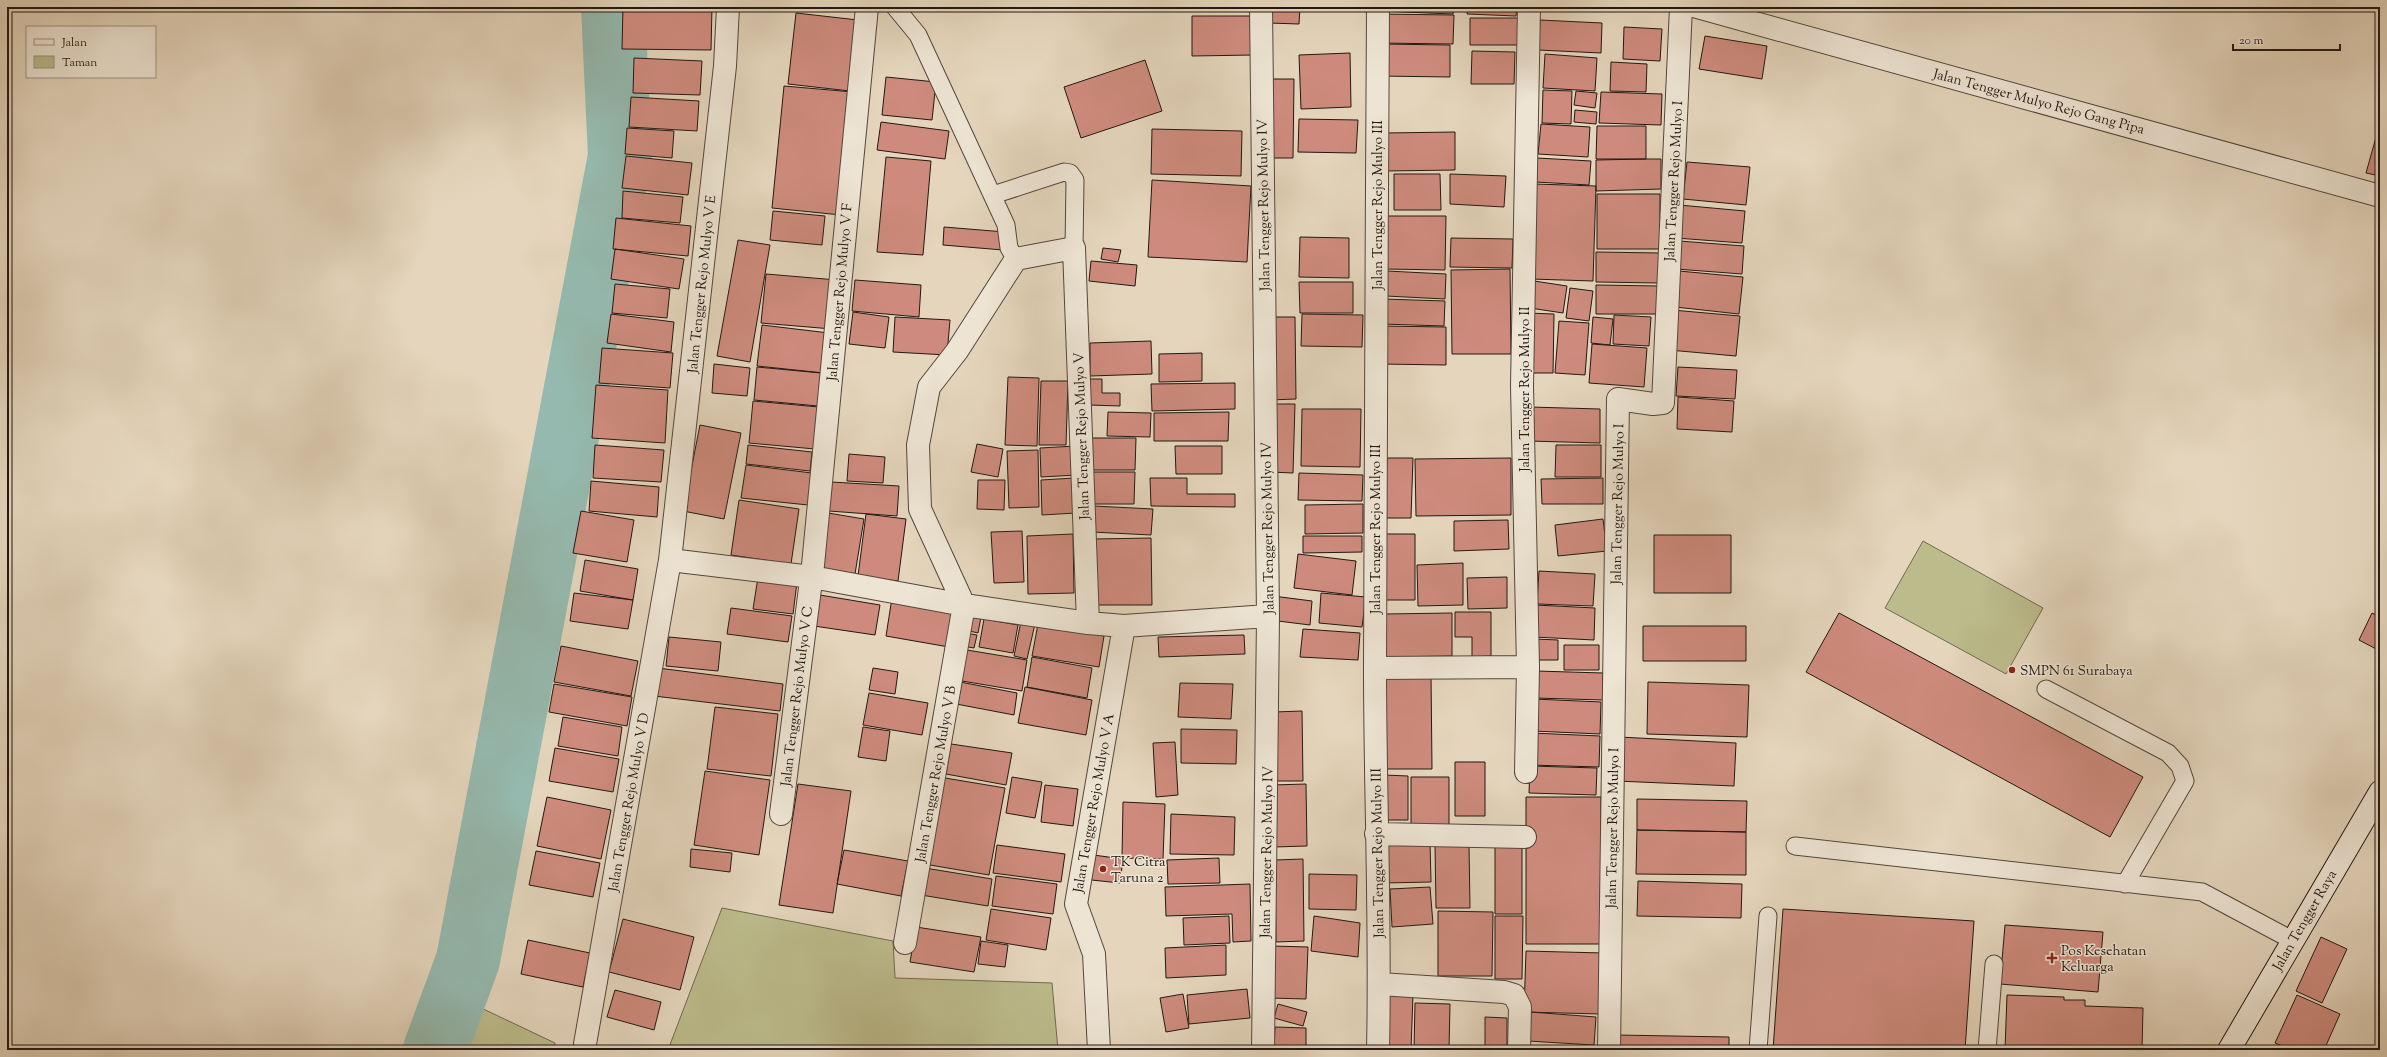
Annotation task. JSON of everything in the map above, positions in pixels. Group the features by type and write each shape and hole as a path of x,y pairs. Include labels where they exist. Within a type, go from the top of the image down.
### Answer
{"street":[{"name":"Jalan Tengger Rejo Mulyo V E","path":"670,560 726,66 728,7"},
{"name":"Jalan Tengger Rejo Mulyo V F","path":"812,577 867,7"},
{"name":"Jalan Tengger Rejo Mulyo IV","path":"1261,7 1268,616 1263,1050"},
{"name":"Jalan Tengger Rejo Mulyo III","path":"1378,7 1375,668 1376,834 1380,984 1378,1050"},
{"name":"Jalan Tengger Rejo Mulyo II","path":"1526,772 1528,667 1522,386 1529,7"},
{"name":"Jalan Tengger Rejo Mulyo I","path":"1609,1050 1618,399 1653,404 1663,403 1681,7"},
{"name":"Jalan Tengger Mulyo Rejo Gang Pipa","path":"1697,7 2380,196"},
{"path":"964,605 920,509 918,445 929,388 957,351 1016,258 1074,248"},
{"name":"Jalan Tengger Rejo Mulyo V","path":"1074,248 1088,623"},
{"path":"670,560 812,577 964,605 1088,623 1124,626 1268,616"},
{"name":"Jalan Tengger Rejo Mulyo V D","path":"585,1044 670,560"},
{"name":"Jalan Tengger Rejo Mulyo V C","path":"781,814 812,577"},
{"name":"Jalan Tengger Rejo Mulyo V B","path":"905,943 964,605"},
{"name":"Jalan Tengger Rejo Mulyo V A","path":"1099,1050 1094,954 1076,904 1124,626"},
{"path":"1375,668 1528,667"},
{"name":"Jalan Tengger Raya","path":"2229,1050 2380,792"},
{"path":"1376,834 1525,837"},
{"path":"1380,984 1504,992 1514,995 1520,1007 1519,1050"}],"lane":[{"path":"895,7 918,36 993,195 1006,225 1010,248 1016,258"},
{"path":"993,195 1064,172 1070,173 1075,180 1074,248"},
{"path":"2046,689 2168,753 2180,766 2185,781 2125,884"},
{"path":"1795,846 2202,892 2292,940"},
{"path":"1758,1050 1768,916"},
{"path":"1987,1050 1994,964"}],"green space":[{"path":"1923,541 2043,608 2006,674 1885,608"},
{"path":"722,908 893,941 895,978 1052,983 1058,1050 668,1050"},
{"path":"479,1007 555,1043 554,1050 464,1050"}],"building":[{"path":"623,7 712,7 711,50 622,49"},
{"path":"1270,7 1300,7 1299,24 1269,23"},
{"path":"1312,7 1358,7 1358,11"},
{"path":"1379,7 1454,7 1453,14 1378,11"},
{"path":"1468,7 1517,7 1516,16 1467,14"},
{"path":"796,13 858,20 850,91 788,84"},
{"path":"1379,14 1454,15 1453,44 1379,43"},
{"path":"1192,16 1254,16 1254,55 1192,56"},
{"path":"1470,18 1518,18 1518,45 1470,45"},
{"path":"1540,20 1602,23 1601,53 1538,50"},
{"path":"1624,27 1662,29 1660,61 1623,59"},
{"path":"1705,36 1767,46 1762,79 1699,69"},
{"path":"1380,44 1450,45 1450,77 1380,76"},
{"path":"1472,51 1515,52 1514,84 1471,84"},
{"path":"1350,53 1351,107 1301,109 1299,55"},
{"path":"1545,54 1597,58 1595,91 1543,88"},
{"path":"634,58 702,61 700,95 633,93"},
{"path":"1145,60 1162,111 1081,138 1064,87"},
{"path":"1611,62 1647,64 1646,92 1610,91"},
{"path":"886,77 936,82 932,120 882,115"},
{"path":"1270,79 1294,79 1293,158 1269,158"},
{"path":"784,86 853,92 841,215 772,208"},
{"path":"1543,90 1572,91 1571,124 1542,123"},
{"path":"1576,91 1597,93 1595,108 1574,105"},
{"path":"1601,92 1662,94 1661,125 1599,123"},
{"path":"631,97 699,101 697,131 629,127"},
{"path":"1575,110 1597,112 1596,124 1574,122"},
{"path":"1299,119 1358,120 1356,153 1298,152"},
{"path":"881,122 949,131 945,159 877,150"},
{"path":"2380,123 2380,176 2366,173"},
{"path":"1541,124 1590,127 1588,157 1538,154"},
{"path":"1597,126 1646,126 1646,159 1596,159"},
{"path":"627,128 674,131 672,158 625,154"},
{"path":"1152,129 1242,131 1241,176 1151,174"},
{"path":"1455,132 1455,170 1385,171 1385,133"},
{"path":"626,156 692,163 688,195 622,188"},
{"path":"886,157 931,161 923,255 877,252"},
{"path":"1537,158 1591,161 1589,185 1536,182"},
{"path":"1661,159 1661,189 1596,191 1596,160"},
{"path":"1687,162 1750,167 1746,205 1683,199"},
{"path":"1394,174 1440,174 1441,210 1394,210"},
{"path":"1450,174 1506,176 1504,207 1450,204"},
{"path":"1152,180 1251,186 1247,262 1148,257"},
{"path":"1535,184 1596,186 1593,281 1531,279"},
{"path":"623,191 683,197 680,223 622,218"},
{"path":"1597,194 1660,194 1660,249 1597,249"},
{"path":"1679,205 1745,211 1742,243 1676,238"},
{"path":"773,211 825,216 822,245 770,240"},
{"path":"1386,216 1446,216 1445,270 1385,269"},
{"path":"616,218 691,226 688,256 613,249"},
{"path":"944,227 1005,232 1003,250 943,245"},
{"path":"1300,237 1349,238 1349,278 1299,277"},
{"path":"1451,238 1513,239 1512,268 1450,267"},
{"path":"738,240 770,245 750,362 717,356"},
{"path":"1679,241 1744,246 1742,274 1676,269"},
{"path":"1103,248 1121,250 1118,262 1101,259"},
{"path":"615,249 684,259 679,289 611,279"},
{"path":"1596,252 1660,253 1659,283 1596,282"},
{"path":"1091,261 1137,265 1135,286 1089,281"},
{"path":"1510,269 1511,354 1452,354 1451,270"},
{"path":"1387,271 1446,274 1445,299 1386,296"},
{"path":"1679,271 1743,277 1739,314 1675,307"},
{"path":"766,274 837,280 832,329 761,323"},
{"path":"855,280 921,285 919,317 852,311"},
{"path":"1534,281 1567,286 1563,313 1530,308"},
{"path":"1299,282 1353,282 1353,313 1300,313"},
{"path":"615,284 670,289 667,318 612,313"},
{"path":"1596,285 1659,286 1659,314 1596,314"},
{"path":"1570,288 1593,291 1589,321 1566,318"},
{"path":"1383,299 1445,301 1444,326 1382,324"},
{"path":"1672,310 1740,316 1736,356 1669,350"},
{"path":"853,312 889,317 885,348 849,344"},
{"path":"1527,313 1554,314 1553,373 1526,373"},
{"path":"611,314 674,322 671,352 607,343"},
{"path":"1302,314 1363,315 1362,347 1301,346"},
{"path":"1614,315 1651,317 1649,346 1613,344"},
{"path":"895,317 950,320 947,355 893,352"},
{"path":"1269,317 1295,317 1296,399 1269,400"},
{"path":"1593,317 1613,319 1610,345 1591,343"},
{"path":"1559,321 1589,323 1585,375 1555,373"},
{"path":"762,325 829,333 824,373 757,366"},
{"path":"1381,326 1446,327 1446,365 1381,364"},
{"path":"1151,341 1152,374 1090,376 1090,343"},
{"path":"1592,344 1647,348 1644,387 1589,383"},
{"path":"602,348 673,353 670,388 599,383"},
{"path":"1202,353 1202,381 1159,382 1159,354"},
{"path":"714,364 750,368 747,396 712,393"},
{"path":"757,367 821,373 818,406 754,400"},
{"path":"1678,367 1737,370 1735,399 1676,396"},
{"path":"1008,377 1039,378 1037,446 1005,445"},
{"path":"1090,379 1102,379 1102,393 1120,393 1120,406 1089,405"},
{"path":"1041,381 1068,381 1066,445 1039,445"},
{"path":"1235,383 1235,409 1152,411 1151,384"},
{"path":"596,385 668,390 665,443 592,438"},
{"path":"1678,397 1734,401 1732,432 1677,429"},
{"path":"753,401 819,407 815,449 749,443"},
{"path":"1272,404 1295,404 1293,473 1270,472"},
{"path":"1530,407 1600,409 1600,443 1529,441"},
{"path":"1302,409 1361,409 1360,467 1301,466"},
{"path":"1108,412 1151,413 1150,437 1107,436"},
{"path":"1229,412 1228,441 1154,441 1154,413"},
{"path":"700,425 741,433 724,519 683,511"},
{"path":"1092,438 1136,438 1135,470 1092,470"},
{"path":"977,444 1003,449 998,477 971,472"},
{"path":"595,445 664,450 661,482 593,478"},
{"path":"748,445 812,452 810,471 746,464"},
{"path":"1556,445 1601,445 1601,477 1555,477"},
{"path":"1076,446 1077,475 1041,477 1040,448"},
{"path":"1175,446 1222,446 1222,474 1176,474"},
{"path":"1038,450 1039,507 1009,508 1007,451"},
{"path":"849,454 885,457 883,483 847,481"},
{"path":"1387,458 1413,458 1411,518 1385,518"},
{"path":"1511,458 1511,515 1416,516 1415,459"},
{"path":"746,465 812,473 808,505 741,498"},
{"path":"1090,472 1135,472 1134,504 1090,504"},
{"path":"1299,473 1363,475 1362,501 1298,500"},
{"path":"1075,478 1076,513 1042,515 1041,480"},
{"path":"1150,478 1187,478 1187,494 1235,494 1235,507 1151,506"},
{"path":"1603,478 1603,504 1542,504 1541,479"},
{"path":"978,480 1005,480 1004,510 977,509"},
{"path":"591,481 659,487 657,517 589,511"},
{"path":"831,482 899,486 897,516 829,511"},
{"path":"739,500 799,509 791,564 731,555"},
{"path":"1363,504 1363,533 1305,534 1305,505"},
{"path":"1094,506 1153,509 1151,535 1092,532"},
{"path":"581,511 634,520 627,562 573,553"},
{"path":"828,513 864,519 855,574 819,568"},
{"path":"866,514 906,519 898,581 858,576"},
{"path":"1603,519 1607,551 1558,556 1555,525"},
{"path":"1508,520 1509,549 1454,551 1454,521"},
{"path":"1022,531 1024,582 994,583 991,532"},
{"path":"1073,534 1074,593 1028,594 1027,536"},
{"path":"1378,534 1415,534 1415,600 1378,600"},
{"path":"1654,535 1731,535 1731,593 1654,593"},
{"path":"1303,536 1362,536 1362,552 1303,553"},
{"path":"1151,538 1152,605 1095,605 1094,539"},
{"path":"1298,554 1356,561 1352,595 1294,588"},
{"path":"585,560 638,569 633,600 580,591"},
{"path":"1463,563 1463,605 1418,606 1417,565"},
{"path":"1539,571 1595,574 1593,606 1537,604"},
{"path":"758,577 797,582 793,614 753,609"},
{"path":"1507,577 1507,608 1468,609 1467,578"},
{"path":"574,593 633,600 628,629 570,621"},
{"path":"1321,593 1366,597 1362,627 1319,623"},
{"path":"820,595 880,605 875,635 814,626"},
{"path":"1273,596 1312,601 1310,625 1270,620"},
{"path":"892,598 955,608 949,647 886,636"},
{"path":"1535,605 1595,608 1594,640 1534,637"},
{"path":"731,608 792,616 788,642 727,634"},
{"path":"1455,612 1491,612 1491,656 1472,657 1472,637 1455,637"},
{"path":"1452,613 1452,656 1385,657 1385,614"},
{"path":"1839,613 2143,777 2110,837 1806,672"},
{"path":"2372,613 2380,617 2380,651 2359,640"},
{"path":"968,615 981,617 978,633 965,630"},
{"path":"984,619 1018,625 1013,653 979,647"},
{"path":"1021,621 1035,624 1027,659 1014,656"},
{"path":"1038,624 1104,636 1099,667 1032,656"},
{"path":"1643,626 1746,626 1746,661 1643,661"},
{"path":"1303,629 1360,633 1358,660 1300,657"},
{"path":"965,633 977,635 974,648 963,646"},
{"path":"1244,635 1245,654 1159,657 1158,637"},
{"path":"669,637 721,642 718,671 666,666"},
{"path":"1535,639 1558,640 1558,660 1534,660"},
{"path":"1564,645 1599,645 1599,670 1564,670"},
{"path":"561,646 638,661 631,696 554,682"},
{"path":"961,649 1027,660 1022,691 956,680"},
{"path":"1032,657 1092,668 1087,698 1027,687"},
{"path":"658,668 783,684 780,711 654,696"},
{"path":"873,668 898,672 895,694 869,690"},
{"path":"1536,671 1603,673 1603,700 1535,698"},
{"path":"1431,674 1432,769 1384,769 1383,675"},
{"path":"955,681 1017,693 1014,715 951,703"},
{"path":"1648,682 1749,685 1747,737 1647,734"},
{"path":"1180,683 1233,684 1231,719 1178,717"},
{"path":"554,684 632,697 627,726 549,712"},
{"path":"1025,687 1092,700 1086,735 1018,723"},
{"path":"869,693 928,703 922,735 863,725"},
{"path":"1534,699 1601,702 1600,734 1533,731"},
{"path":"715,707 778,714 771,776 707,769"},
{"path":"1302,711 1303,781 1275,781 1274,712"},
{"path":"563,717 622,727 618,756 558,746"},
{"path":"863,727 890,731 886,761 858,757"},
{"path":"1181,729 1237,730 1236,764 1181,763"},
{"path":"1531,733 1600,736 1599,767 1530,765"},
{"path":"1619,737 1736,743 1734,786 1616,781"},
{"path":"1175,742 1178,795 1156,797 1153,743"},
{"path":"951,744 1012,753 1006,785 946,774"},
{"path":"555,748 619,759 613,792 549,781"},
{"path":"1455,762 1485,762 1485,816 1455,816"},
{"path":"1530,766 1597,768 1596,795 1529,793"},
{"path":"705,771 770,780 759,855 694,845"},
{"path":"1384,775 1408,776 1408,820 1383,820"},
{"path":"939,777 1005,788 989,875 924,864"},
{"path":"1012,777 1042,782 1035,818 1006,813"},
{"path":"1411,777 1449,777 1449,827 1411,826"},
{"path":"798,784 851,791 833,913 779,905"},
{"path":"1306,784 1307,846 1274,847 1272,785"},
{"path":"1045,785 1078,789 1073,826 1041,822"},
{"path":"547,797 611,810 601,859 537,846"},
{"path":"1526,797 1601,797 1600,944 1526,944"},
{"path":"1637,799 1747,801 1746,832 1637,830"},
{"path":"1123,802 1165,804 1163,859 1122,858"},
{"path":"1171,814 1235,817 1234,855 1170,854"},
{"path":"1637,830 1746,832 1746,875 1636,874"},
{"path":"1495,839 1522,839 1522,914 1495,914"},
{"path":"1430,842 1431,882 1385,883 1384,844"},
{"path":"997,845 1065,854 1061,882 993,873"},
{"path":"1435,845 1469,845 1470,908 1436,908"},
{"path":"691,849 732,853 730,872 690,867"},
{"path":"844,850 908,861 901,896 837,884"},
{"path":"536,851 600,863 593,897 529,885"},
{"name":"TK Citra Taruna 2","path":"1086,854 1123,859 1120,883 1082,879"},
{"path":"1219,858 1220,883 1168,884 1167,860"},
{"path":"1303,859 1304,941 1276,942 1275,860"},
{"path":"925,868 992,879 988,906 921,895"},
{"path":"1309,874 1357,875 1356,910 1309,909"},
{"path":"996,876 1057,884 1053,914 992,906"},
{"path":"1638,881 1742,884 1741,918 1637,916"},
{"path":"1250,884 1251,941 1233,942 1232,914 1166,916 1165,887"},
{"path":"1430,887 1433,924 1392,927 1390,889"},
{"path":"991,909 1051,918 1046,950 986,940"},
{"path":"1783,909 1974,921 1965,1050 1773,1050"},
{"path":"1438,911 1493,912 1492,976 1438,976"},
{"path":"1229,916 1230,943 1184,945 1183,918"},
{"path":"1314,916 1360,923 1358,957 1311,951"},
{"path":"1495,916 1523,916 1522,979 1495,979"},
{"path":"623,919 694,937 680,990 609,972"},
{"name":"Pos Kesehatan Keluarga","path":"2005,925 2103,932 2098,992 2000,984"},
{"path":"916,927 981,937 974,972 910,962"},
{"path":"2321,937 2347,949 2322,1003 2296,991"},
{"path":"528,940 590,953 583,987 521,974"},
{"path":"981,941 1008,945 1005,967 978,964"},
{"path":"1226,945 1226,975 1166,978 1165,948"},
{"path":"1272,946 1308,947 1306,999 1270,998"},
{"path":"1526,951 1603,953 1601,1014 1524,1012"},
{"path":"1247,989 1250,1018 1189,1024 1187,995"},
{"path":"615,990 661,1002 654,1030 607,1017"},
{"path":"1183,994 1189,1028 1166,1032 1160,998"},
{"path":"1385,994 1413,995 1411,1050 1382,1050"},
{"path":"2007,995 2064,997 2064,1000 2085,1000 2085,1006 2143,1008 2142,1050 2005,1050"},
{"path":"2297,995 2340,1014 2324,1050 2292,1050 2275,1043"},
{"path":"1415,1003 1450,1004 1449,1050 1414,1050"},
{"path":"1278,1004 1307,1012 1303,1026 1274,1018"},
{"path":"1530,1012 1596,1017 1594,1045 1528,1041"},
{"path":"1485,1017 1507,1018 1507,1050 1455,1050 1455,1046 1485,1046"},
{"path":"1275,1027 1306,1028 1306,1050 1274,1050"},
{"path":"1617,1035 1729,1037 1729,1050 1617,1050"},
{"path":"1531,1046 1598,1049 1598,1050 1530,1050"}],"waterway":[{"path":"435,1050 468,960 620,156 613,7"}],"place":[{"name":"SMPN 61 Surabaya","path":"2012,670"},
{"name":"TK Citra Taruna 2","path":"1103,869"},
{"name":"Pos Kesehatan Keluarga","path":"2052,958"}]}
